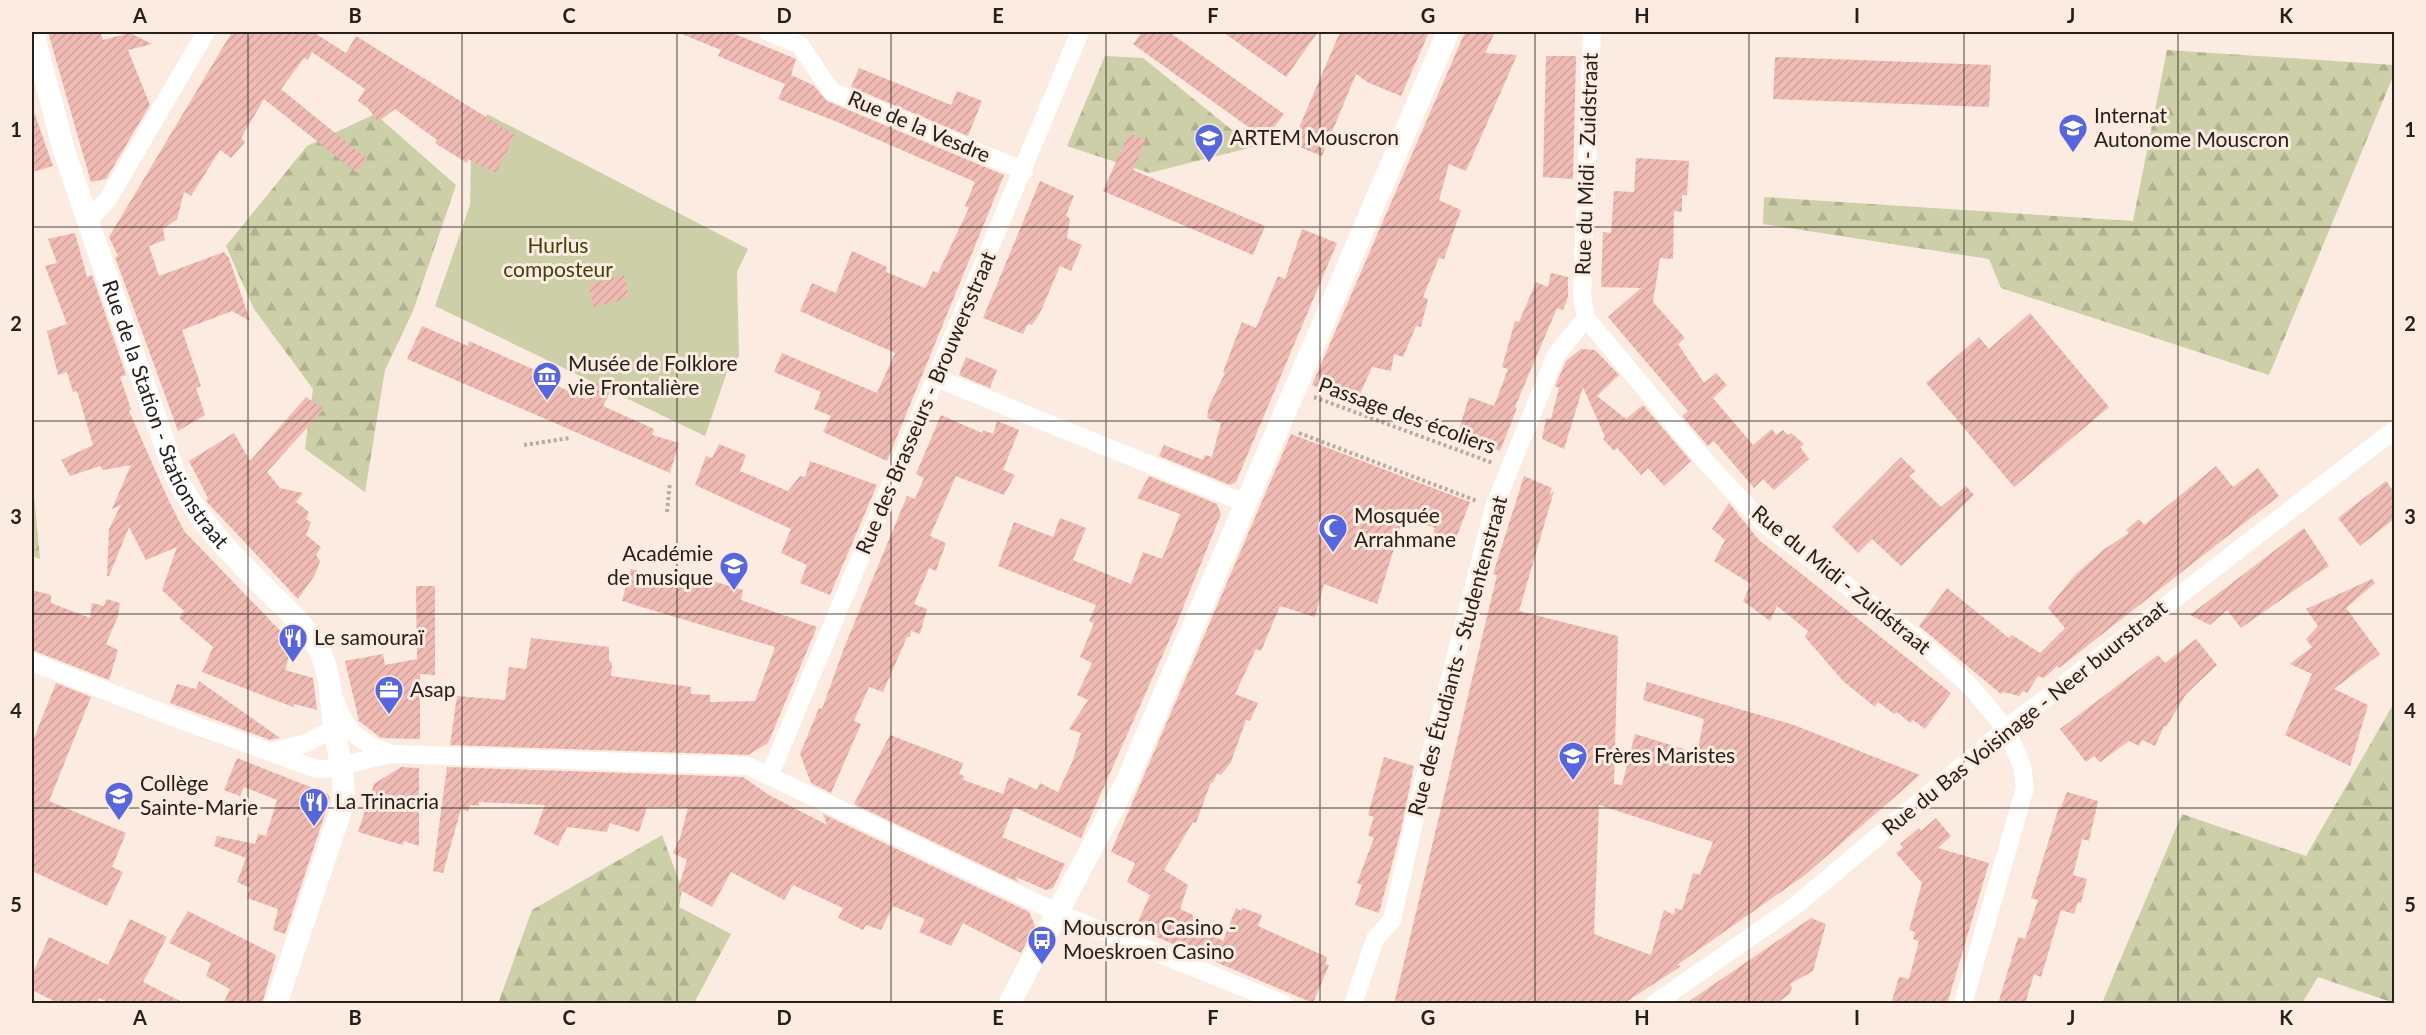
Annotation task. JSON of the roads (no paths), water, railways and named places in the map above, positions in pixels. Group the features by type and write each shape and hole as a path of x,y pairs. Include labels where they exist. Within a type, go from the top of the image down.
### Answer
{"street":[{"name":"Rue de la Station - Stationstraat","path":"33,32 62,141 88,221 165,448 181,487 212,534 311,637 323,659 332,691 343,804 276,1004"},
{"path":"88,221 108,199 206,32"},
{"name":"Rue de la Vesdre","path":"768,32 800,45 831,91 1024,171"},
{"name":"Rue des Brasseurs - Brouwersstraat","path":"770,774 1024,171 1080,32"},
{"path":"1009,1004 1126,783 1448,32"},
{"name":"Rue du Midi - Zuidstraat","path":"1592,32 1582,295 1586,318 1706,462 1762,522 1916,638 1971,687 2006,729 2022,766 2025,788 1963,1004"},
{"name":"Rue des Étudiants - Studentenstraat","path":"1353,1004 1375,939 1392,920 1421,790 1494,507 1556,355 1586,318"},
{"path":"936,378 1245,503"},
{"name":"Rue du Bas Voisinage - Neer buurstraat","path":"1654,1004 1795,906 2006,729 2394,430"},
{"path":"32,662 317,769 393,754 748,766 770,774 1058,913 1284,1004"},
{"path":"332,691 342,719 353,735 367,745 393,754"},
{"path":"270,752 307,743 334,728"}],"place":[{"name":"Internat Autonome Mouscron","path":"2073,154"},
{"name":"ARTEM Mouscron","path":"1209,164"},
{"name":"Musée de Folklore vie Frontalière","path":"547,402"},
{"name":"Mosquée Arrahmane","path":"1333,554"},
{"name":"Académie de musique","path":"734,592"},
{"name":"Le samouraï","path":"293,664"},
{"name":"Asap","path":"389,716"},
{"name":"Frères Maristes","path":"1573,782"},
{"name":"Collège Sainte-Marie","path":"119,822"},
{"name":"La Trinacria","path":"314,828"},
{"name":"Mouscron Casino - Moeskroen Casino","path":"1042,966"}],"park label":[{"name":"Hurlus composteur","path":"558,258"}]}
